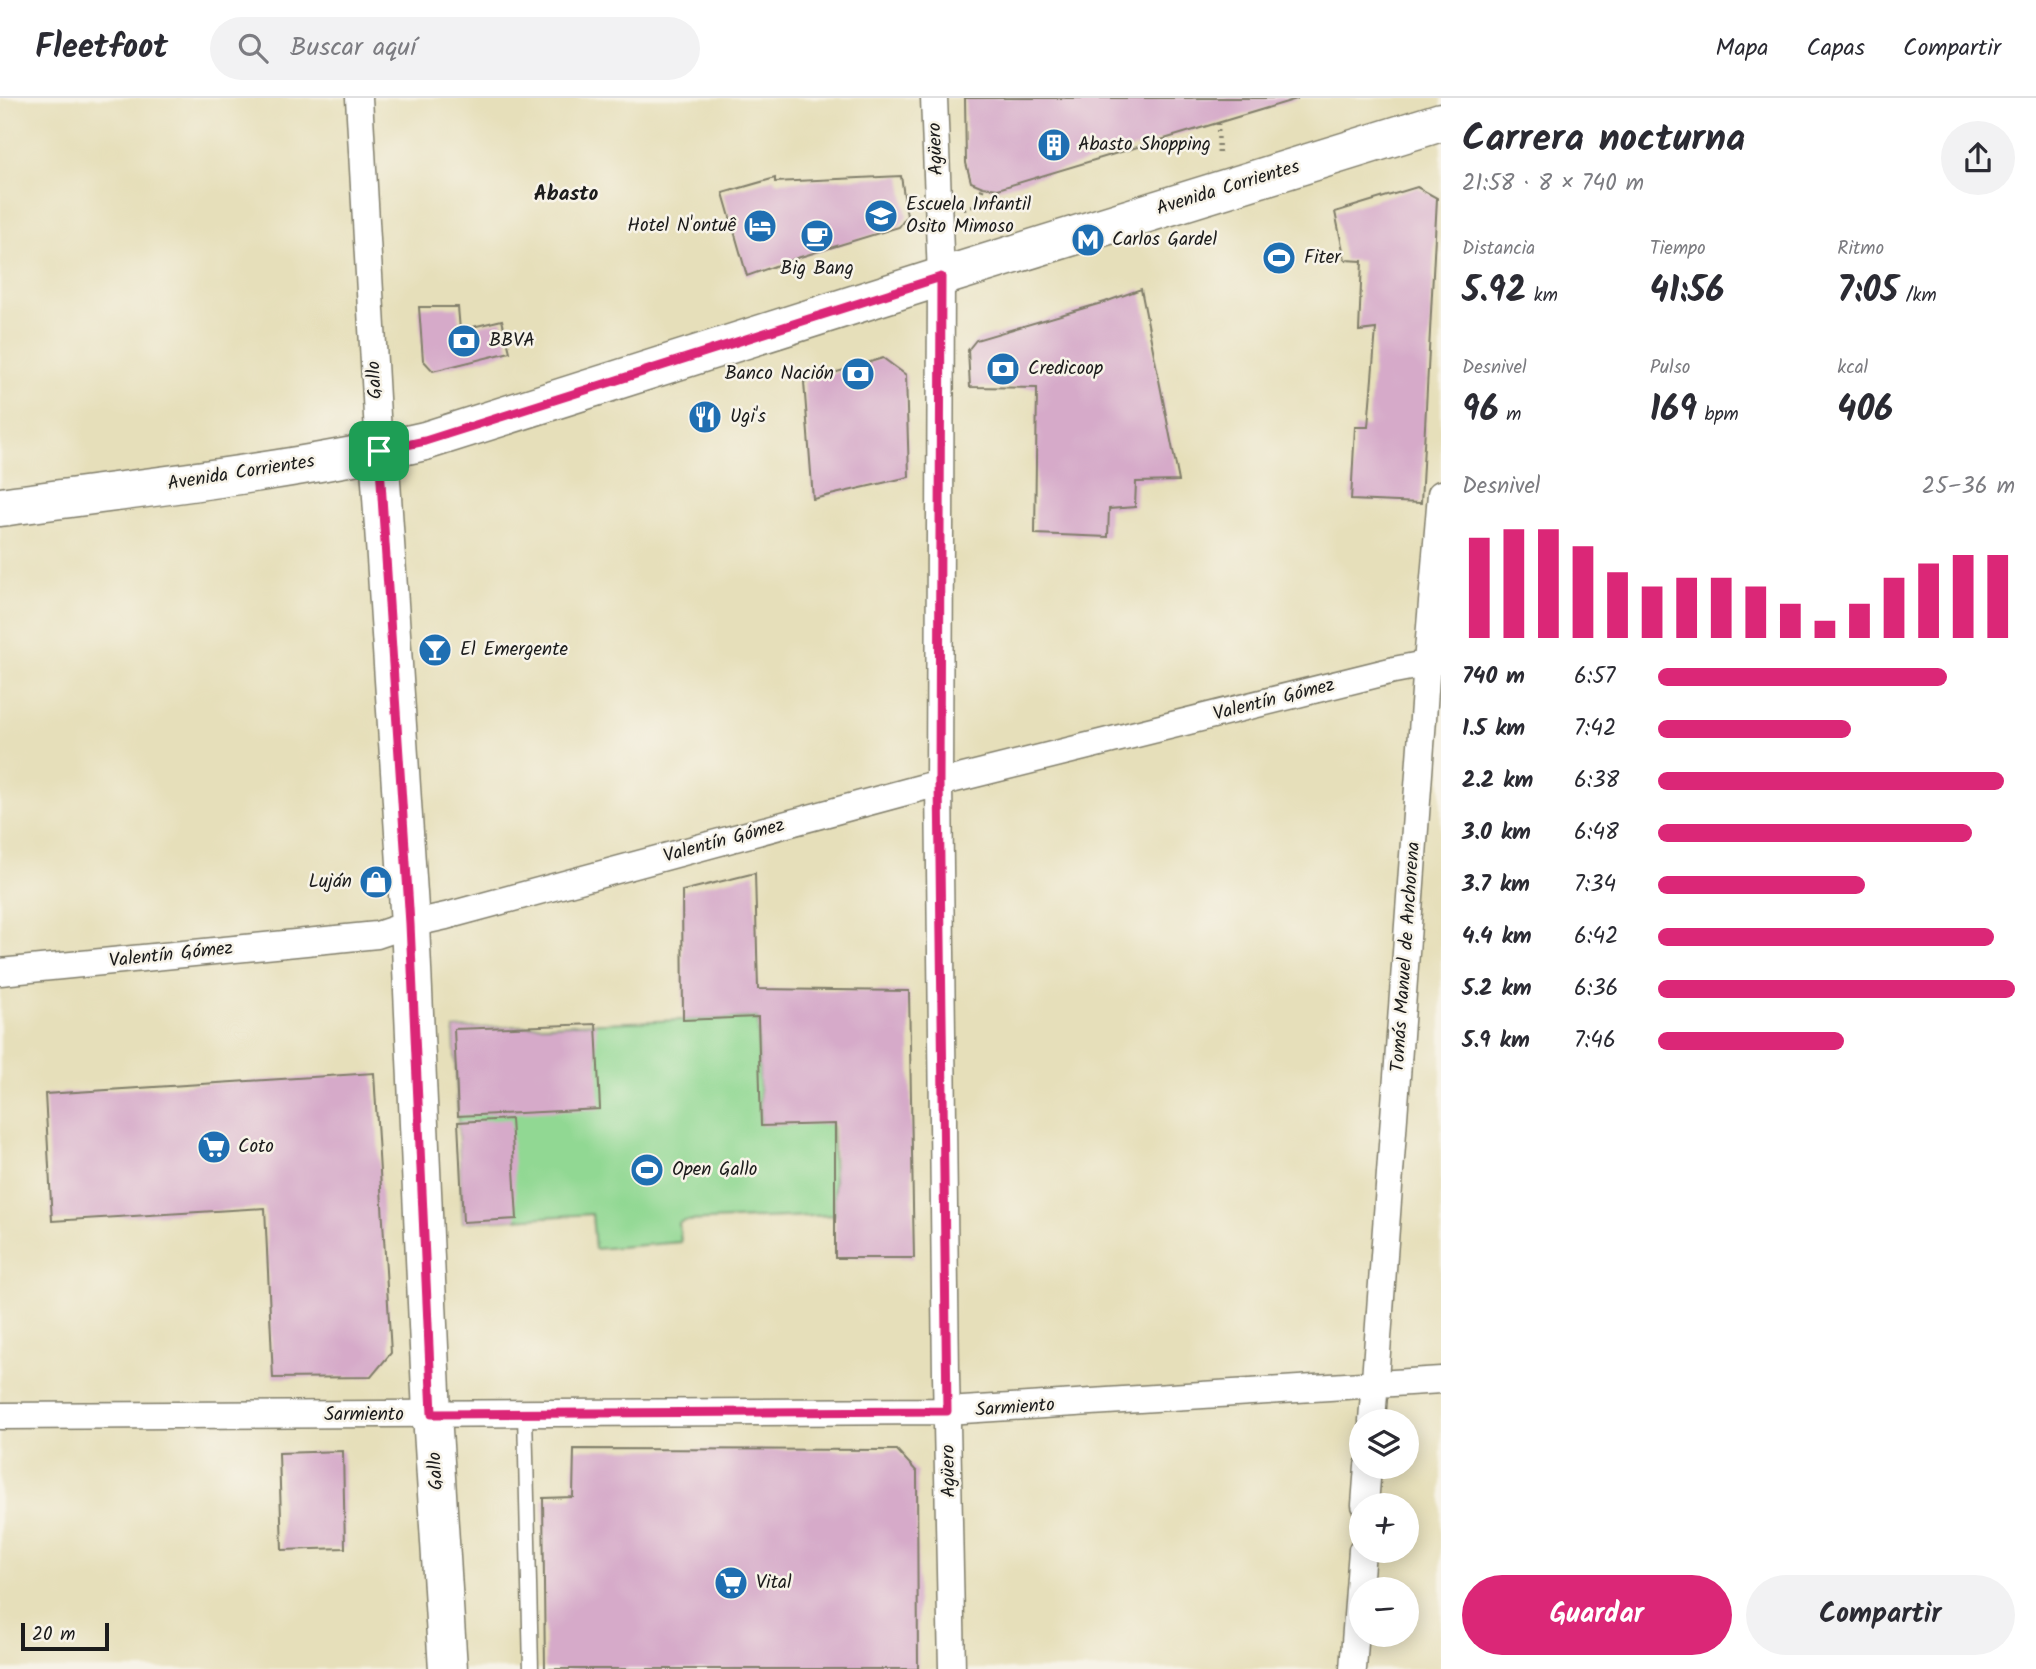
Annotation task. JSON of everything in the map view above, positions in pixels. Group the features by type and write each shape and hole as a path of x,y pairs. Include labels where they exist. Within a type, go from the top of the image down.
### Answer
{"main road":[{"name":"Avenida Corrientes","path":"0,507 207,479 425,441 1441,122"},
{"name":"Gallo","path":"379,451 410,924 432,1414 448,1669"}],"street":[{"name":"Gallo","path":"359,98 379,451"},
{"name":"Agüero","path":"934,98 941,277 939,783 952,1669"},
{"name":"Tomás Manuel de Anchorena","path":"1372,1409 1434,662 1441,494"},
{"name":"Valentín Gómez","path":"0,972 377,935 939,783 1434,662"},
{"name":"Sarmiento","path":"0,1416 947,1411 1441,1380"},
{"path":"1353,1669 1361,1563"}],"lane":[{"path":"525,1413 531,1669"}],"green space":[{"name":"Open Gallo","path":"758,1017 761,1125 832,1123 835,1215 683,1221 679,1223 681,1242 595,1249 592,1214 463,1222 454,1029"}],"building":[{"name":"Abasto Shopping","path":"965,98 1297,99 998,189 971,182 966,163"},
{"path":"901,176 907,216 899,227 747,276 723,193 775,178 775,182"},
{"path":"1417,187 1437,198 1421,503 1351,500 1355,427 1368,427 1376,329 1359,331 1362,261 1345,260 1335,212"},
{"path":"1141,289 1179,481 1136,482 1135,507 1109,509 1108,537 1035,534 1037,388 970,387 968,350 976,340"},
{"name":"BBVA","path":"419,307 458,307 460,330 502,320 510,352 433,371 423,360"},
{"path":"883,358 906,375 909,477 813,499 804,382"},
{"path":"755,873 758,989 909,991 914,1258 835,1258 835,1124 761,1126 758,1017 683,1020 682,891"},
{"path":"596,1024 600,1109 458,1116 454,1029"},
{"name":"Coto","path":"374,1073 391,1353 371,1377 273,1378 265,1208 52,1221 45,1094"},
{"path":"511,1119 517,1219 463,1222 458,1122"},
{"name":"Vital","path":"574,1449 897,1450 917,1472 918,1669 545,1669 543,1498 573,1497"},
{"path":"343,1451 345,1548 282,1550 279,1453"}],"place":[{"name":"Abasto Shopping","path":"1054,145"},
{"name":"Escuela Infantil Osito Mimoso","path":"881,216"},
{"name":"Hotel N'ontuê","path":"760,226"},
{"name":"Big Bang","path":"817,236"},
{"name":"Carlos Gardel","path":"1088,240"},
{"name":"Fiter","path":"1279,258"},
{"name":"BBVA","path":"464,341"},
{"name":"Credicoop","path":"1003,369"},
{"name":"Banco Nación","path":"858,374"},
{"name":"Ugi's","path":"705,417"},
{"name":"El Emergente","path":"435,650"},
{"name":"Luján","path":"376,882"},
{"name":"Coto","path":"214,1147"},
{"name":"Open Gallo","path":"647,1170"},
{"name":"Vital","path":"731,1583"}],"district":[{"name":"Abasto","path":"566,194"}],"route":[{"path":"941,277 939,783 947,1411 432,1414 410,924 379,451 425,441 941,277"}]}
